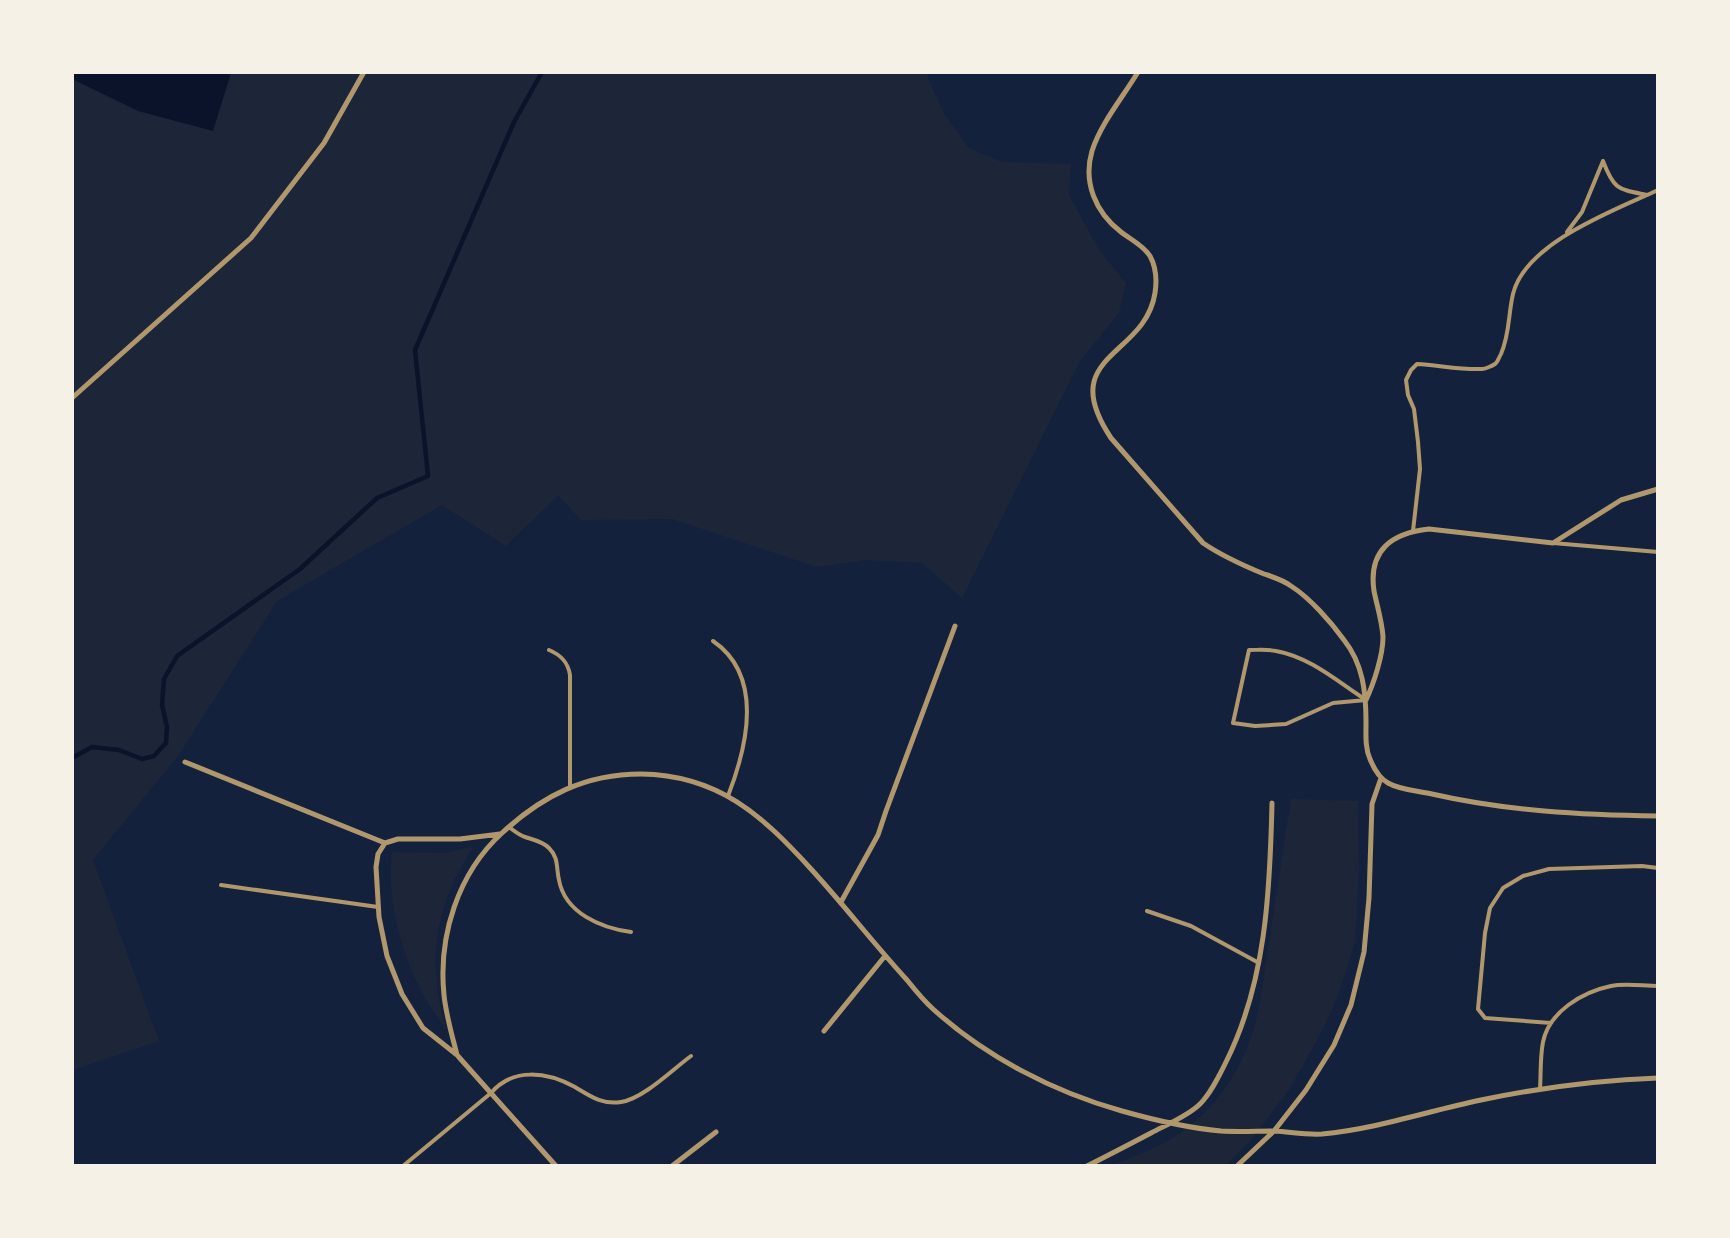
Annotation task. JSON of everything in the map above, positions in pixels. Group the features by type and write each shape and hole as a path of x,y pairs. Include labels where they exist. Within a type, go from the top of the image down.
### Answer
{"street":[{"path":"72,398 251,238 324,143 364,72"},
{"path":"1138,72 1110,117 1093,149 1090,162 1089,181 1096,204 1118,230 1138,244 1149,255 1156,274 1155,293 1150,309 1141,326 1098,370 1093,380 1094,405 1101,423 1110,438 1203,543 1233,561 1290,585 1302,593 1344,640 1357,663 1363,680 1366,700 1366,743 1369,757 1381,778 1390,784 1411,790 1498,807 1567,813 1658,816"},
{"path":"1366,700 1373,686 1383,642 1373,576 1374,564 1386,544 1412,531 1429,529 1553,543 1621,500 1658,490"},
{"path":"841,902 878,835 955,626"},
{"path":"186,762 385,843 398,839 460,839 501,834"},
{"path":"457,1056 444,992 443,970 448,929 454,909 471,870 482,853 532,807 570,787 590,780 611,776 653,774 694,782 728,796 759,816 841,902 930,1007 955,1027 1009,1063 1038,1079 1093,1102 1136,1115 1219,1131 1274,1131 1317,1134 1361,1128 1481,1100 1540,1089 1658,1078"},
{"path":"1237,1166 1274,1131 1301,1097 1334,1045 1351,1005 1364,952 1369,898 1372,804 1381,778"},
{"path":"1087,1166 1172,1123 1200,1104 1217,1079 1242,1024 1259,963 1270,878 1272,804"},
{"path":"385,843 378,854 377,860 376,886 378,907 387,956 402,994 423,1028 457,1056 556,1166"},
{"path":"824,1030 885,956"},
{"path":"672,1166 716,1132"}],"lane":[{"path":"1412,531 1420,469 1414,409 1408,395 1406,380 1411,370 1417,364 1484,370 1496,363 1505,343 1513,293 1522,275 1535,259 1565,234 1582,212 1603,161 1610,179 1616,186 1647,195"},
{"path":"1565,234 1658,190"},
{"path":"1553,543 1658,552"},
{"path":"713,641 722,647 736,665 742,680 746,703 746,726 742,757 728,796"},
{"path":"549,650 555,652 566,661 570,675 570,787"},
{"path":"1248,650 1275,651 1295,656 1319,669 1366,700 1333,703 1286,724 1255,726 1233,723 1248,650"},
{"path":"509,827 523,836 537,840 549,848 557,861 560,887 575,908 603,926 632,932"},
{"path":"1550,1023 1485,1018 1478,1009 1485,933 1490,908 1504,888 1523,876 1549,869 1642,866 1658,868"},
{"path":"221,885 378,907"},
{"path":"1147,911 1191,926 1259,963"},
{"path":"1540,1089 1543,1042 1550,1023 1563,1008 1585,996 1612,986 1658,986"},
{"path":"403,1166 503,1081 511,1077 527,1074 549,1077 563,1082 594,1099 603,1102 622,1102 638,1096 691,1056"}],"shaded area":[{"path":"73,72 231,73 213,131 138,111 76,81 73,78"},
{"path":"73,73 928,73 928,79 945,115 969,148 1002,162 1071,164 1069,195 1099,250 1126,283 1119,313 1080,361 962,598 922,563 865,560 817,567 672,519 581,520 558,495 506,546 442,505 277,601 178,756 93,860 159,1041 73,1070"},
{"path":"1291,799 1358,801 1359,871 1355,941 1335,1003 1321,1033 1289,1090 1250,1141 1226,1165 1110,1166 1170,1140 1186,1128 1215,1101 1238,1068 1253,1031 1258,1011"},
{"path":"474,846 450,890 438,934 436,980 446,1029 421,990 402,945 392,898 392,852 446,853"}],"waterway":[{"path":"72,758 92,747 119,750 142,759 154,756 166,743 167,727 162,705 164,679 177,656 300,569 377,498 428,476 415,350 514,122 542,72"}]}
